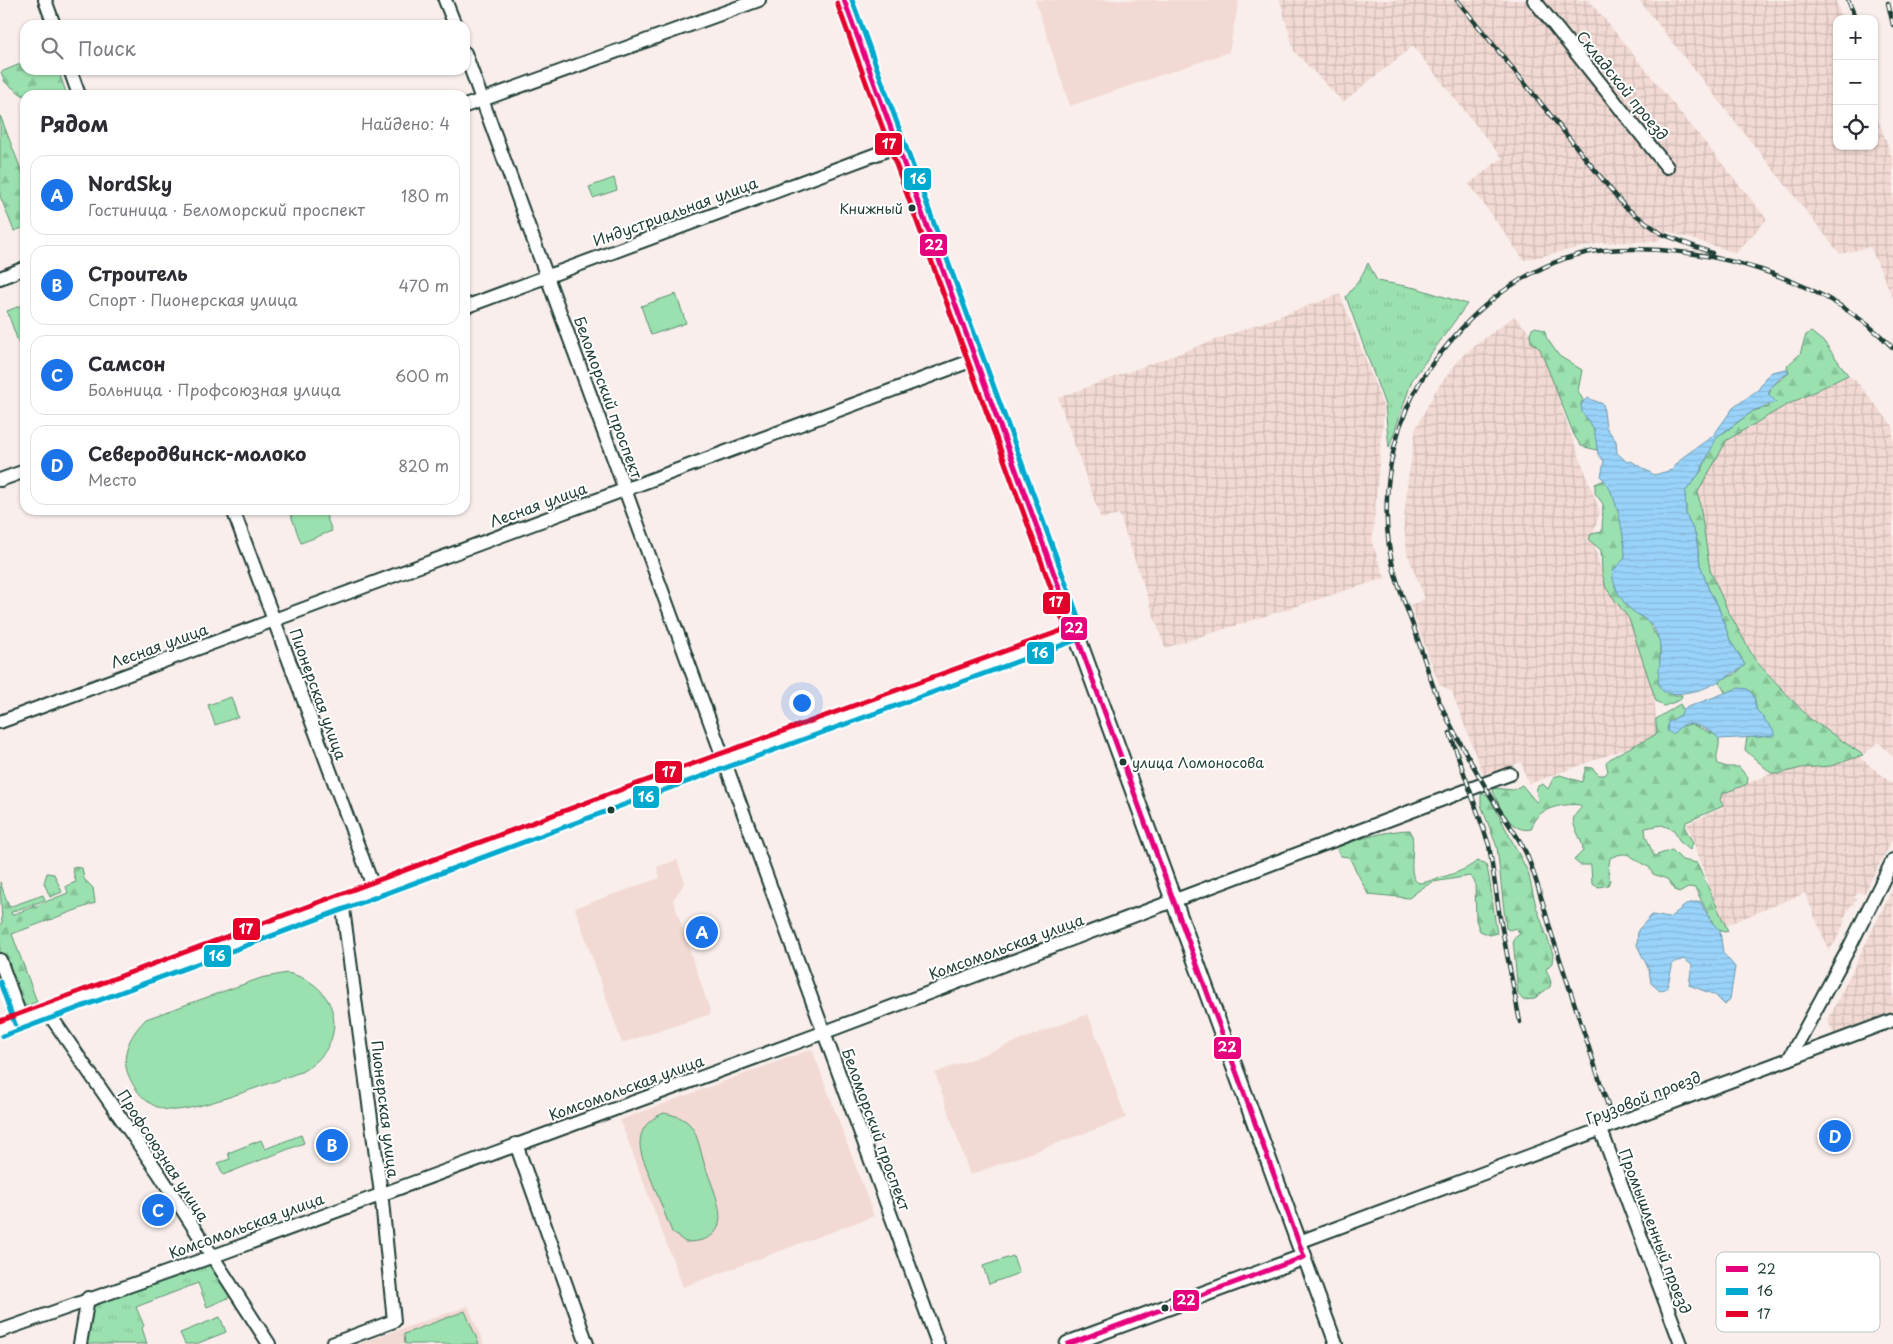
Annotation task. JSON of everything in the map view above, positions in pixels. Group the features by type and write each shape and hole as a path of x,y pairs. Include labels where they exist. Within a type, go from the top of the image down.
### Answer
{"main road":[{"path":"844,0 1304,1257 1068,1344"}],"street":[{"path":"45,0 52,20"},
{"path":"445,0 453,20"},
{"path":"470,104 759,0"},
{"name":"Складской проезд","path":"1534,0 1667,168"},
{"name":"Беломорский проспект","path":"470,67 726,760 938,1344"},
{"path":"72,75 77,90"},
{"name":"Индустриальная улица","path":"470,305 898,146"},
{"path":"0,278 20,270"},
{"name":"Лесная улица","path":"0,722 976,359"},
{"path":"0,480 20,473"},
{"name":"Пионерская улица","path":"235,515 374,889"},
{"path":"0,1029 374,889 1076,633"},
{"name":"Комсомольская улица","path":"0,1331 825,1032 1510,774"},
{"path":"1789,1059 1849,948 1893,860"},
{"name":"Пионерская улица","path":"332,1344 394,1321 380,1194 342,901"},
{"path":"0,960 22,1021"},
{"name":"Профсоюзная улица","path":"47,1011 158,1172 269,1344"},
{"name":"Грузовой проезд","path":"1299,1242 1893,1020"},
{"name":"Промышленный проезд","path":"1601,1130 1682,1344"},
{"path":"516,1144 587,1344"},
{"path":"1304,1257 1336,1344"},
{"path":"80,1344 88,1298"}],"shaded area":[{"path":"1035,0 1239,0 1229,52 1070,106"},
{"path":"1280,0 1589,0 1767,219 1736,253 1667,231 1658,241 1601,243 1524,260 1469,184 1502,158 1413,46 1343,102 1294,51"},
{"path":"1639,0 1836,0 1841,15 1833,15 1833,150 1878,150 1878,119 1893,160 1893,298 1870,247 1840,254"},
{"path":"1340,294 1384,408 1372,543 1385,578 1165,648 1119,514 1101,519 1058,398"},
{"path":"1514,316 1546,350 1566,402 1561,407 1600,512 1592,537 1606,588 1629,619 1654,693 1657,737 1529,784 1521,762 1484,777 1452,692 1439,684 1410,605 1425,599 1407,553 1404,524 1407,486 1416,428 1436,390 1462,356"},
{"path":"1848,375 1856,381 1893,426 1893,756 1878,742 1863,755 1809,718 1756,660 1727,609 1710,570 1698,491 1727,440 1783,407"},
{"path":"1859,757 1893,784 1893,838 1864,894 1859,892 1853,898 1856,899 1843,920 1845,921 1837,939 1829,951 1805,893 1724,926 1687,824 1722,808 1715,797 1794,764"},
{"path":"677,860 685,882 673,900 711,1014 622,1043 575,908 660,878 657,867"},
{"path":"1893,888 1893,1013 1834,1035 1828,1020"},
{"path":"1088,1014 1126,1118 970,1175 935,1073"},
{"path":"812,1049 874,1216 683,1287 620,1120"},
{"path":"468,1306 484,1344 358,1344"}],"green space":[{"path":"20,64 20,75 60,75 65,90 20,90 20,93 5,82 1,72"},
{"path":"0,115 20,167 20,229 14,231 0,196"},
{"path":"614,178 617,190 593,198 589,187"},
{"path":"1368,263 1377,281 1416,288 1467,304 1412,380 1389,448 1385,405 1346,297 1360,279"},
{"path":"676,294 686,323 651,335 641,306"},
{"path":"20,306 20,347 7,311"},
{"path":"1536,327 1545,331 1546,337 1559,356 1582,370 1578,391 1583,400 1581,404 1585,416 1597,437 1597,450 1581,446 1574,435 1540,349 1531,342 1530,333"},
{"path":"1811,332 1825,343 1848,375 1783,407 1727,440 1698,492 1710,570 1727,609 1755,660 1809,718 1863,755 1831,766 1801,768 1778,774 1771,773 1745,750 1747,737 1762,737 1771,727 1757,711 1753,695 1743,689 1734,690 1726,694 1718,680 1734,675 1745,665 1730,640 1718,606 1708,588 1700,564 1696,536 1686,514 1685,492 1702,470 1714,440 1753,411 1768,407 1773,399 1769,395 1771,387 1789,373 1787,366 1800,354 1806,335"},
{"path":"1605,480 1617,506 1625,545 1624,562 1616,568 1615,587 1629,608 1646,619 1660,641 1660,669 1674,695 1682,695 1680,700 1664,706 1656,701 1629,619 1606,588 1602,573 1601,550 1589,540 1591,534 1602,532 1603,504 1595,493 1595,484"},
{"path":"291,515 326,515 332,531 301,543"},
{"path":"231,697 238,717 215,725 208,705"},
{"path":"1680,704 1683,709 1681,715 1668,722 1675,732 1679,727 1691,724 1718,736 1718,764 1727,767 1739,767 1748,778 1747,784 1722,794 1720,800 1723,805 1721,807 1686,822 1685,828 1693,843 1690,850 1680,842 1674,830 1662,825 1645,828 1646,837 1654,856 1672,850 1682,860 1697,863 1728,931 1725,932 1716,929 1695,888 1689,887 1681,892 1676,891 1667,879 1653,874 1649,867 1627,854 1610,858 1608,871 1610,880 1608,885 1599,887 1592,884 1591,865 1580,865 1574,860 1583,851 1573,820 1582,807 1580,805 1562,805 1544,811 1536,818 1531,829 1524,829 1517,827 1507,818 1493,791 1493,788 1513,790 1522,785 1536,802 1538,800 1536,790 1538,786 1543,784 1548,789 1554,777 1560,775 1582,782 1586,767 1592,768 1599,775 1605,775 1608,771 1606,763 1609,760 1656,734 1656,719"},
{"path":"1481,794 1486,794 1492,802 1528,872 1536,906 1553,954 1552,963 1546,969 1551,982 1550,987 1535,999 1523,1000 1518,994 1513,939 1520,934 1516,928 1509,930 1506,928 1497,847 1481,805"},
{"path":"1410,830 1413,843 1413,875 1415,880 1420,883 1457,872 1477,861 1485,863 1489,875 1497,933 1490,935 1480,931 1476,920 1475,882 1470,876 1433,882 1409,898 1368,894 1349,857 1341,856 1337,850 1338,847 1364,838 1383,833"},
{"path":"72,867 82,868 84,879 93,888 95,903 12,934 37,1002 19,1008 0,954 0,924 2,923 0,882 9,907 43,895 45,900 11,912 12,915 68,893 66,886 76,882"},
{"path":"47,873 54,874 62,892 50,897 44,883"},
{"path":"287,973 305,979 319,989 329,1002 333,1017 333,1032 328,1047 317,1061 301,1072 254,1089 214,1102 180,1110 162,1109 149,1102 139,1093 128,1074 125,1059 128,1044 146,1019 261,978"},
{"path":"664,1113 682,1118 691,1126 718,1204 720,1216 718,1226 713,1234 702,1240 685,1242 672,1232 642,1156 640,1142 643,1130 651,1120"},
{"path":"301,1135 304,1143 223,1175 218,1163 230,1159 228,1153 261,1140 265,1149"},
{"path":"1013,1256 1019,1273 989,1284 983,1266"},
{"path":"209,1260 235,1295 207,1307 198,1283 136,1307 144,1326 142,1328 147,1344 84,1344 91,1301"},
{"path":"465,1311 479,1344 405,1344 404,1334"},
{"path":"220,1317 226,1332 196,1344 185,1344 180,1333"}],"water":[{"path":"1786,369 1789,373 1781,377 1769,390 1769,395 1776,402 1753,411 1717,437 1699,474 1685,492 1686,514 1696,536 1700,564 1708,588 1718,606 1730,640 1745,665 1731,675 1703,689 1678,694 1665,692 1660,687 1658,678 1659,640 1653,627 1626,605 1617,591 1613,580 1613,571 1625,558 1619,514 1611,492 1601,477 1604,461 1598,454 1594,429 1582,412 1581,404 1587,398 1603,404 1606,427 1616,441 1617,453 1627,462 1631,461 1654,475 1672,470 1683,457 1713,436 1733,408 1759,389 1765,378 1772,372"},
{"path":"1738,688 1748,689 1754,696 1756,709 1774,731 1774,736 1719,739 1704,728 1690,724 1682,726 1673,734 1667,731 1668,722 1681,715 1683,709"},
{"path":"1700,901 1710,920 1720,931 1723,953 1735,967 1730,999 1725,1005 1715,995 1689,985 1692,965 1684,959 1673,963 1667,988 1660,991 1651,983 1649,970 1637,945 1638,930 1652,915 1669,918 1687,904"}],"railway":[{"path":"1457,0 1625,207 1662,234 1712,253"},
{"path":"1848,0 1854,15"},
{"path":"1888,3 1893,25"},
{"path":"1608,1106 1526,853 1475,769 1446,716 1433,686 1397,579 1389,546 1387,506 1390,466 1400,427 1419,384 1433,363 1469,321 1485,306 1522,279 1563,259 1585,253 1606,250 1643,249 1682,252 1722,259 1760,270 1798,284 1833,302 1865,323 1893,348"},
{"path":"1450,733 1489,845 1500,918 1520,1022"}],"transit line":[{"name":"22","path":"844,0 1304,1257"},
{"name":"16","path":"3,1036 626,804 1082,638 1083,630 852,0"},
{"name":"17","path":"0,1021 620,790 1066,629 837,3"},
{"name":"16","path":"0,982 15,1024"},
{"name":"22","path":"1068,1344 1304,1257"}],"place":[{"name":"Книжный","path":"912,208"},
{"name":"улица Ломоносова","path":"1123,762"},
{"name":"NordSky","path":"702,932"},
{"name":"Северодвинск-молоко","path":"1835,1136"},
{"name":"Строитель","path":"332,1145"},
{"name":"Самсон","path":"158,1210"}]}
